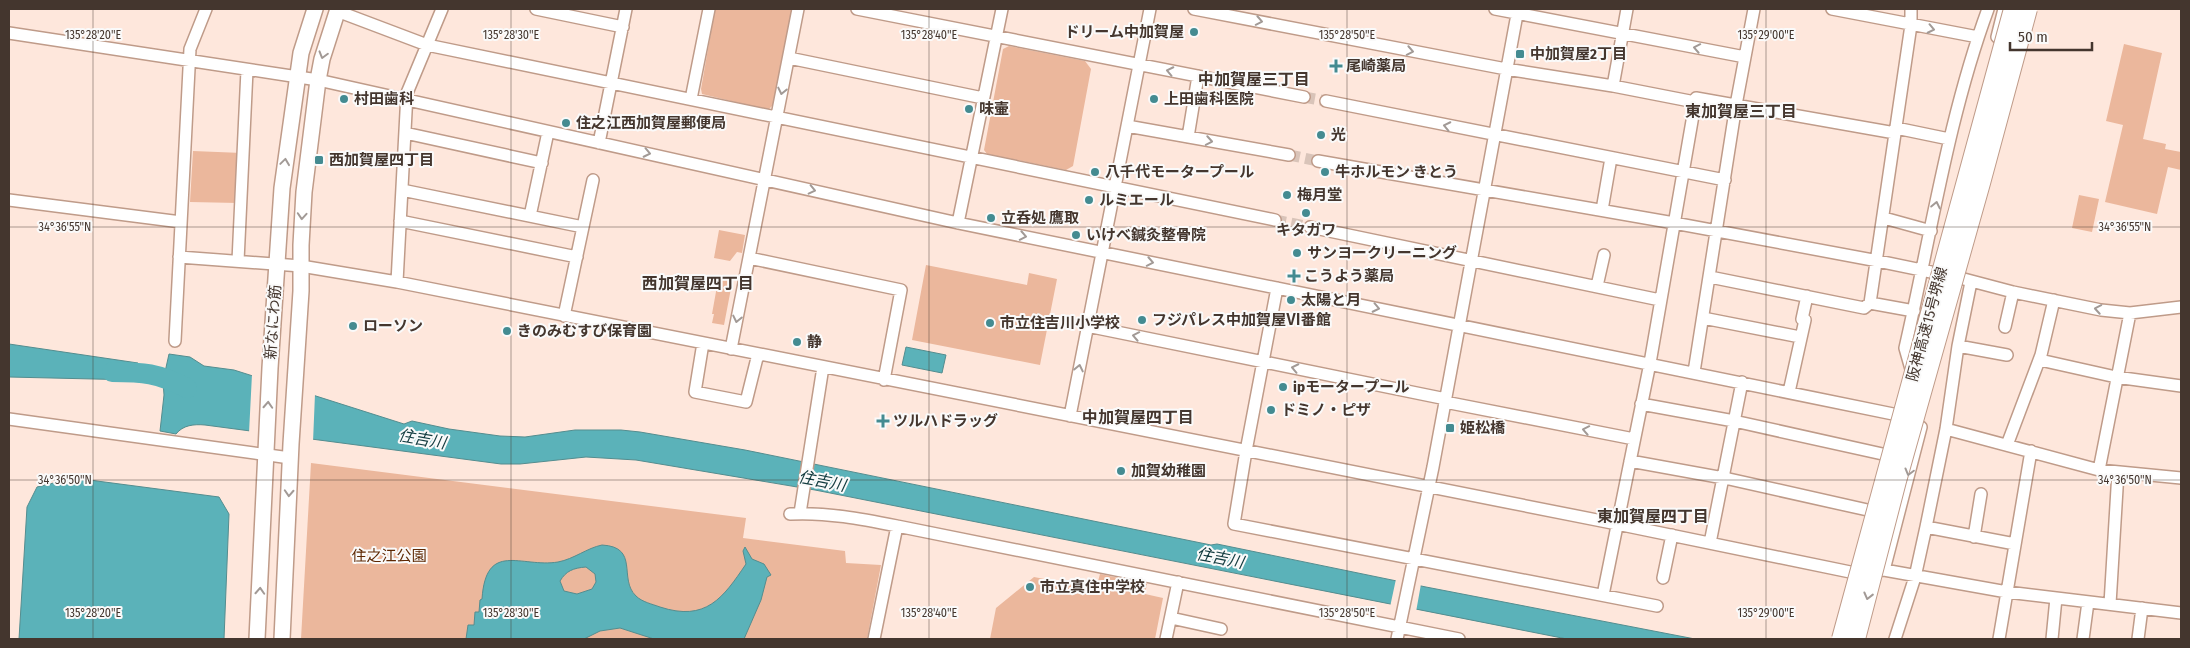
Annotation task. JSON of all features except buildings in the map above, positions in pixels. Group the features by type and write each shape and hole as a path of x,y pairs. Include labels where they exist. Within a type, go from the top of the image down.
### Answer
{"highway":[{"name":"阪神高速15号堺線","path":"1841,639 2013,9"},
{"name":"阪神高速15号堺線","path":"1856,639 1897,481 2030,9"}],"main road":[{"name":"新なにわ筋","path":"257,639 270,368 282,188 301,53 315,9"},
{"name":"新なにわ筋","path":"282,639 290,451 301,291 304,192 318,80 322,59 337,10"}],"street":[{"path":"175,341 190,49 206,9"},
{"path":"397,282 407,93 442,9"},
{"path":"536,9 623,26"},
{"path":"599,143 626,9"},
{"path":"691,99 709,9"},
{"path":"730,349 798,9"},
{"path":"857,9 1304,97"},
{"path":"958,223 1002,9"},
{"path":"1070,416 1150,9"},
{"path":"1194,9 1506,69 1613,86 1695,102"},
{"path":"1495,9 1517,11 1745,57"},
{"path":"1613,86 1626,9"},
{"path":"1694,372 1736,105 1754,9"},
{"path":"1832,9 1978,37"},
{"path":"1710,277 1864,308 1870,303 1878,261 1911,25 1911,9"},
{"path":"1834,639 1855,573 1911,369 1928,271 1931,231 1949,140 1978,37 1988,9"},
{"path":"1911,369 1905,348 1914,311 1928,271 2004,9"},
{"path":"1884,570 1965,280 2030,9"},
{"path":"337,10 427,46 972,156 1275,220"},
{"path":"1399,630 1445,401 1517,11"},
{"path":"9,33 318,80 958,223 1898,415"},
{"path":"788,58 983,98"},
{"path":"238,261 247,70"},
{"path":"1188,137 1198,76"},
{"path":"1603,595 1650,363 1696,98 1949,140"},
{"path":"1326,101 1494,136 1725,180"},
{"path":"1127,126 1289,155"},
{"path":"530,216 548,132"},
{"path":"405,133 542,163"},
{"path":"1602,210 1611,158"},
{"path":"1318,161 1717,230 1928,271 2013,292 2130,313 2181,307"},
{"path":"564,316 593,180"},
{"path":"402,190 583,227"},
{"path":"9,200 181,222"},
{"path":"1884,218 1931,231"},
{"path":"400,220 577,257"},
{"path":"1310,228 1660,300"},
{"path":"1598,286 1604,255"},
{"path":"179,258 301,266 397,282 1855,573 1884,570 2007,592 2181,613"},
{"path":"749,258 901,290 884,380"},
{"path":"1895,639 1915,577 1946,429 1965,280"},
{"path":"1277,288 1234,524 1412,563 1657,606"},
{"path":"2005,327 2013,292"},
{"path":"1788,392 1805,320 1802,319 1807,296"},
{"path":"2008,444 2040,360 2054,300"},
{"path":"1870,303 1914,311"},
{"path":"2099,470 2130,313"},
{"path":"1703,318 1800,337"},
{"path":"1087,326 1634,439"},
{"path":"703,343 694,392 746,402 758,354"},
{"path":"1958,346 2007,355"},
{"path":"2040,360 2116,377 2181,386"},
{"path":"823,367 797,512 845,516 1178,582 1399,630 1459,639"},
{"path":"1710,543 1742,382"},
{"path":"1641,404 1734,421 1887,455"},
{"path":"9,419 290,451"},
{"path":"1946,429 2008,444 2099,470 2181,478"},
{"path":"1999,639 2031,451"},
{"path":"1630,461 1872,511"},
{"path":"2110,604 2118,472"},
{"path":"1974,538 1981,494"},
{"path":"874,639 897,526"},
{"path":"1926,527 1974,538 2015,544"},
{"path":"1663,578 1672,535"},
{"path":"1166,639 1178,582"},
{"path":"2052,639 2056,598"},
{"path":"2083,639 2088,602"},
{"path":"2138,639 2142,608"},
{"path":"1171,618 1221,628"}],"green space":[{"path":"715,9 792,9 773,105 768,110 702,94 701,89"},
{"path":"2124,44 2162,53 2143,139 2166,144 2165,149 2181,152 2181,170 2168,167 2157,214 2105,202 2123,125 2106,121"},
{"path":"1009,46 1085,61 1091,69 1073,166 1066,170 987,154 984,150 1003,49"},
{"path":"193,151 242,153 238,203 190,202"},
{"path":"2079,195 2099,199 2092,232 2072,228"},
{"path":"719,230 745,235 742,253 737,252 730,261 714,258"},
{"path":"926,265 1027,285 1029,273 1057,279 1040,365 912,340"},
{"path":"719,275 733,278 724,325 712,323"},
{"name":"住之江公園","path":"311,463 746,518 743,538 845,551 846,563 881,565 867,639 301,639"},
{"path":"1100,574 1147,584 1145,594 1163,598 1155,639 990,639 996,608 1034,577 1096,589"}],"water":[{"path":"9,344 138,363 136,380 9,377"},
{"path":"906,347 946,355 942,373 902,365"},
{"path":"169,354 190,357 204,366 234,370 404,424 412,421 449,429 500,436 525,437 575,430 640,432 745,450 1211,545 1217,544 1695,639 1567,639 815,490 636,460 586,457 520,464 501,464 205,425 189,426 176,434 160,431 164,395 163,381"},
{"path":"74,478 219,497 229,514 224,639 19,639 27,507 37,487"},
{"path":"596,546 614,547 621,551 625,558 628,581 638,598 650,604 676,611 701,609 721,597 746,564 743,551 745,547 752,559 764,564 771,575 767,577 761,600 744,639 654,639 620,628 600,631 584,639 466,639 468,625 474,625 475,612 479,612 480,600 482,599 485,581 490,569 498,563 508,561 558,562","holes":["586,567 595,574 596,582 592,589 577,594 564,591 560,581 567,572 577,568"]}],"pier":[{"path":"252,374 315,394 313,442 249,433"},
{"path":"1396,579 1421,584 1416,612 1390,607"}],"waterway":[{"name":"住吉川","path":"112,372 150,374 187,388"}],"tunnel":[{"path":"1304,97 1326,101"},
{"path":"1289,155 1318,161"},
{"path":"1275,220 1310,227"}],"place":[{"name":"ドリーム中加賀屋","path":"1194,32"},
{"name":"中加賀屋2丁目","path":"1520,54"},
{"name":"尾崎薬局","path":"1336,66"},
{"name":"村田歯科","path":"344,99"},
{"name":"上田歯科医院","path":"1154,99"},
{"name":"味壷","path":"969,109"},
{"name":"住之江西加賀屋郵便局","path":"566,123"},
{"name":"光","path":"1321,135"},
{"name":"西加賀屋四丁目","path":"319,160"},
{"name":"八千代モータープール","path":"1095,172"},
{"name":"牛ホルモン きとう","path":"1325,172"},
{"name":"梅月堂","path":"1287,195"},
{"name":"ルミエール","path":"1089,200"},
{"name":"キタガワ","path":"1306,213"},
{"name":"立呑処 鷹取","path":"991,218"},
{"name":"いけべ鍼灸整骨院","path":"1076,235"},
{"name":"サンヨークリーニング","path":"1297,253"},
{"name":"こうよう薬局","path":"1294,276"},
{"name":"太陽と月","path":"1291,300"},
{"name":"フジパレス中加賀屋Ⅵ番館","path":"1142,320"},
{"name":"市立住吉川小学校","path":"990,323"},
{"name":"ローソン","path":"353,326"},
{"name":"きのみむすび保育園","path":"507,331"},
{"name":"静","path":"797,342"},
{"name":"ipモータープール","path":"1283,387"},
{"name":"ドミノ・ピザ","path":"1271,410"},
{"name":"ツルハドラッグ","path":"883,421"},
{"name":"姫松橋","path":"1450,428"},
{"name":"加賀幼稚園","path":"1121,471"},
{"name":"市立真住中学校","path":"1030,587"}],"district":[{"name":"中加賀屋三丁目","path":"1254,79"},
{"name":"東加賀屋三丁目","path":"1741,111"},
{"name":"西加賀屋四丁目","path":"698,283"},
{"name":"中加賀屋四丁目","path":"1138,417"},
{"name":"東加賀屋四丁目","path":"1653,516"}]}
